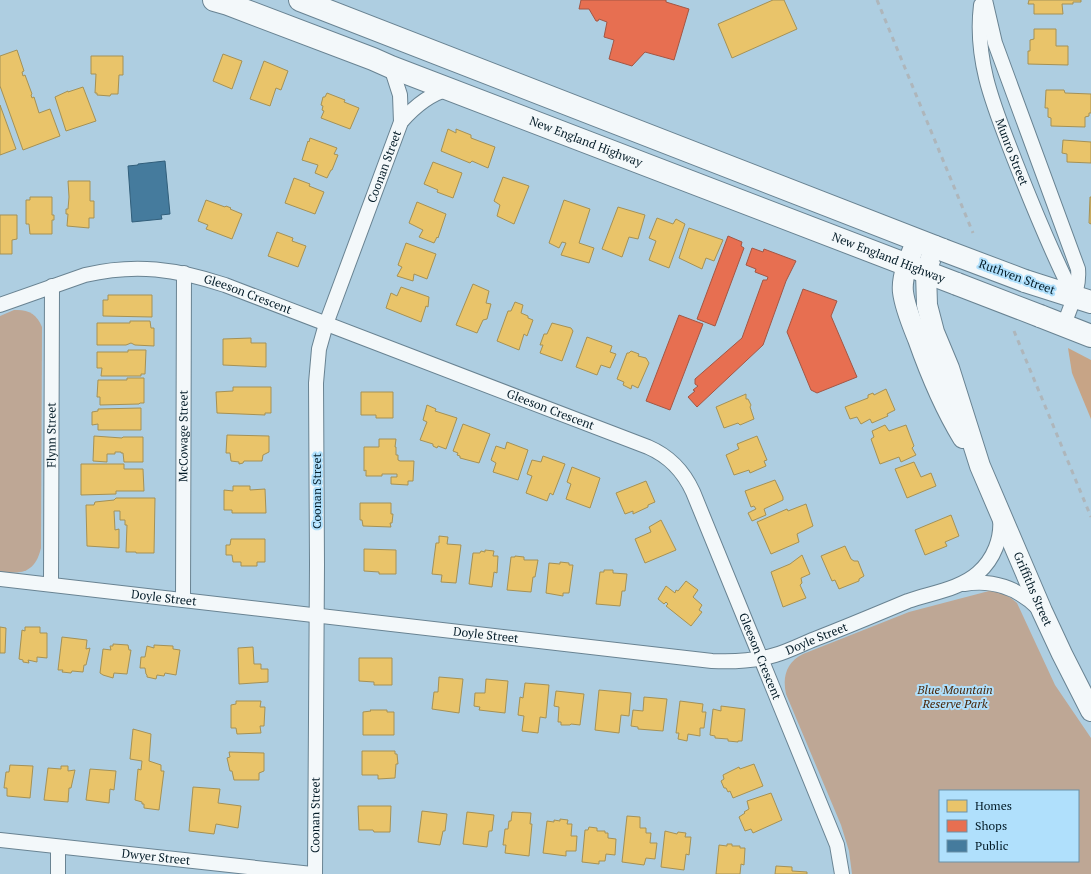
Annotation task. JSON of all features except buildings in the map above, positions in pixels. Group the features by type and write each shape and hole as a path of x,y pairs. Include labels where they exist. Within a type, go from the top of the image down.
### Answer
{"highway":[{"name":"New England Highway","path":"214,0 373,59 1064,325"},
{"path":"300,0 932,245"},
{"path":"387,34 397,40 401,51 400,57 391,67"},
{"name":"Ruthven Street","path":"932,245 1025,281 1083,300"},
{"path":"1064,325 1091,336"}],"main road":[{"name":"Griffiths Street","path":"932,245 916,269 926,292 930,322 949,368 980,466 1042,611 1091,710"}],"street":[{"name":"Munro Street","path":"983,0 995,43 1075,258 1079,276 1077,290 1083,300"},
{"name":"Munro Street","path":"983,0 980,28 980,47 989,92 1058,266 1083,300"},
{"name":"Coonan Street","path":"391,67 400,95 401,122"},
{"name":"Coonan Street","path":"313,874 317,615 316,383 319,349 326,324 401,122 419,104 431,96 449,89"},
{"name":"Gleeson Crescent","path":"0,305 85,275 115,269 162,269 184,273 225,285 648,447 666,456 681,471 688,481 837,845 842,874"},
{"name":"McCowage Street","path":"183,600 184,273"},
{"name":"Flynn Street","path":"51,584 52,286"},
{"name":"Munro Street","path":"1064,325 1083,300"},
{"name":"Doyle Street","path":"0,578 728,662 761,659 791,650 910,601 960,584 970,579 978,573 991,558 996,547 1001,524 1000,512"},
{"name":"Doyle Street","path":"960,584 985,582 1008,587 1032,601 1042,611"},
{"name":"Dwyer Street","path":"0,840 313,874"},
{"path":"58,846 58,874"}],"green space":[{"path":"14,310 24,310 31,313 40,322 42,327 41,548 35,563 31,567 21,572 8,573 0,572 0,316"},
{"name":"Blue Mountain Reserve Park","path":"989,591 1004,594 1011,598 1017,603 1055,685 1091,738 1091,874 852,874 849,851 841,825 786,694 785,676 787,670 793,661 803,654 909,612"}],"shaded area":[{"path":"1068,348 1091,360 1091,419 1072,373"}],"railway":[{"path":"877,0 973,233"},
{"path":"1014,331 1091,517"}]}
